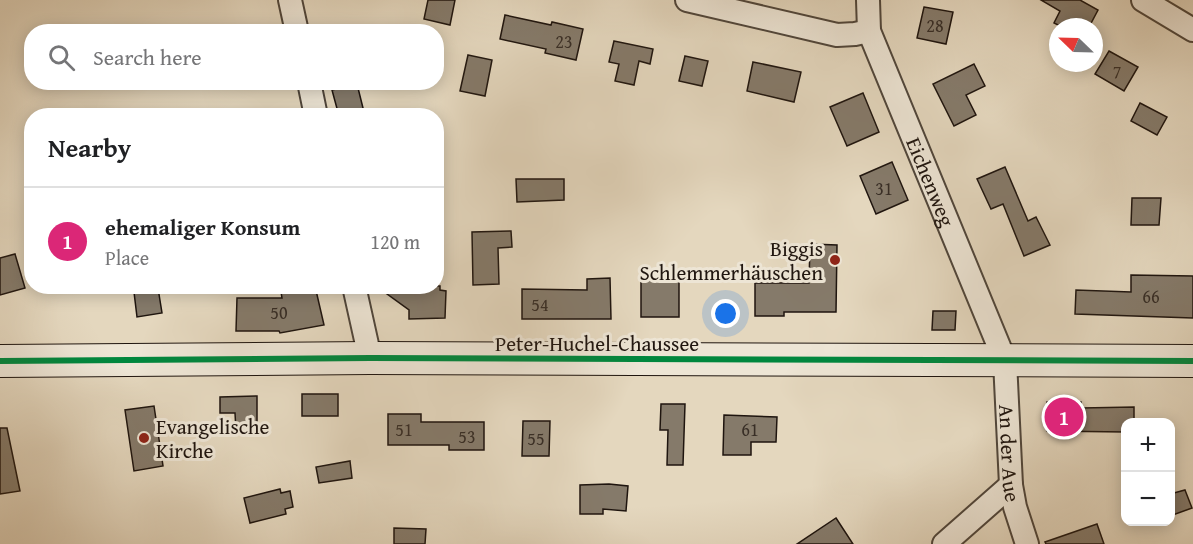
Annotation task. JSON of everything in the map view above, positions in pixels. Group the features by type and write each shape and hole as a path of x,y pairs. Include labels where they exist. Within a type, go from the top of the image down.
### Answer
{"street":[{"path":"290,0 295,24"},
{"path":"687,0 837,35 869,30"},
{"name":"Eichenweg","path":"868,0 869,30 1005,361"},
{"path":"1143,0 1193,30"},
{"path":"311,90 314,108"},
{"path":"356,294 370,358"},
{"name":"Peter-Huchel-Chaussee","path":"0,361 370,358 1193,361"},
{"name":"An der Aue","path":"1005,361 1011,484 1015,507 1027,544"},
{"path":"944,544 1011,484"}],"building":[{"path":"428,0 455,0 450,25 424,19"},
{"path":"1041,0 1080,0 1098,10 1094,18 1056,18 1060,11"},
{"path":"924,7 953,12 946,44 917,38"},
{"path":"505,15 583,29 576,60 545,53 546,49 500,39"},
{"path":"614,41 653,49 650,64 639,61 634,85 615,81 619,64 609,62"},
{"path":"1109,51 1138,67 1124,91 1095,74 1103,72 1103,61"},
{"path":"468,55 492,60 485,96 460,91"},
{"path":"685,56 708,61 702,86 679,81"},
{"path":"753,62 801,72 794,102 747,91"},
{"path":"974,64 985,86 966,95 976,115 954,126 933,84"},
{"path":"332,90 358,90 363,108 337,108"},
{"path":"863,93 879,132 847,146 830,107"},
{"path":"1140,103 1167,117 1157,135 1131,121"},
{"path":"892,162 908,200 876,214 860,176"},
{"path":"1005,167 1028,221 1036,217 1050,245 1024,256 1003,204 991,209 977,179"},
{"path":"516,179 564,179 564,200 517,202"},
{"path":"1132,198 1161,198 1159,225 1131,225"},
{"path":"511,231 512,247 498,248 499,284 473,285 472,232"},
{"path":"810,244 837,245 836,312 784,312 784,316 755,316 755,283 809,283"},
{"path":"15,254 24,288 0,295 0,258"},
{"path":"641,271 679,271 679,317 641,317"},
{"path":"1131,275 1193,276 1193,318 1075,314 1076,290 1131,292"},
{"path":"610,278 611,319 522,319 522,289 587,290 587,279"},
{"path":"444,291 446,291 445,318 409,319 409,310 387,294 444,294"},
{"path":"134,294 159,294 162,313 137,317"},
{"path":"281,294 317,294 324,325 280,333 279,331 236,331 237,298 282,298"},
{"path":"933,311 956,311 955,330 932,330"},
{"path":"302,394 338,394 338,416 302,416"},
{"path":"257,396 257,430 236,431 235,413 220,413 220,397"},
{"path":"1047,402 1081,402 1081,408 1134,407 1134,418 1121,418 1121,432 1047,431"},
{"path":"661,404 685,404 683,465 667,465 668,430 660,430"},
{"name":"Evangelische Kirche","path":"154,406 163,466 134,471 125,410"},
{"path":"388,414 421,414 421,422 484,422 484,450 449,450 449,445 388,445"},
{"path":"724,415 777,417 776,442 751,442 751,455 723,455"},
{"path":"523,421 550,421 549,456 522,456"},
{"path":"0,428 7,428 20,491 0,494"},
{"path":"350,461 352,478 319,483 316,467"},
{"path":"580,485 628,486 626,511 603,509 603,514 580,514"},
{"path":"280,489 281,493 290,491 293,507 285,509 286,514 250,523 244,498"},
{"path":"1185,490 1192,508 1175,514 1175,493"},
{"path":"836,518 853,544 797,544"},
{"path":"1097,524 1104,544 1046,544 1045,542"},
{"path":"394,528 426,529 425,544 394,544"}],"cycle path":[{"path":"0,361 370,358 1193,361"}],"place":[{"name":"Biggis Schlemmerhäuschen","path":"835,260"},
{"name":"ehemaliger Konsum","path":"1064,417"},
{"name":"Evangelische Kirche","path":"144,438"}]}
